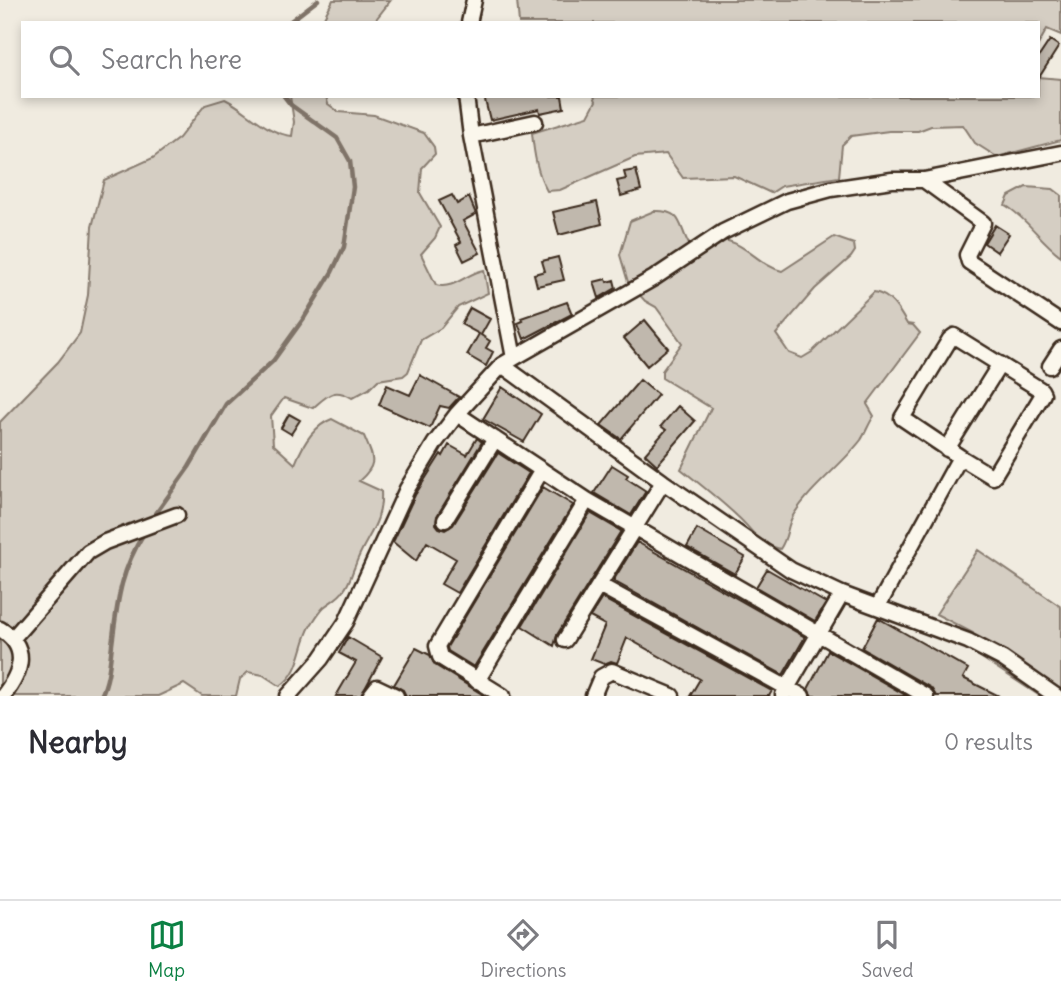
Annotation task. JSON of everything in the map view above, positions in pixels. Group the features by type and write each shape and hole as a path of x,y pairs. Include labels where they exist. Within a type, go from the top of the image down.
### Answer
{"street":[{"path":"469,21 474,0"},
{"path":"466,98 508,362 663,482 771,558 812,582 946,631 988,650 1056,696"},
{"path":"471,136 535,122"},
{"path":"288,696 321,659 346,622 407,489 435,443 457,414 508,362 644,284 723,232 787,201 831,189 891,180 924,180 1061,153"},
{"path":"924,180 983,223 967,255 969,262 1061,323"},
{"path":"952,337 1041,390 1042,398 993,477 947,449 902,419 952,337"},
{"path":"1050,366 1061,349"},
{"path":"947,449 1000,364"},
{"path":"457,414 587,500 926,696"},
{"path":"445,520 495,439"},
{"path":"878,606 960,457"},
{"path":"503,696 440,657 438,643 542,470"},
{"path":"565,640 663,482"},
{"path":"477,681 587,500"},
{"path":"13,638 88,552 105,542 177,515"},
{"path":"599,585 785,692 802,696"},
{"path":"785,692 842,594"},
{"path":"0,629 19,645 19,670 3,696"},
{"path":"593,696 601,677 612,671 671,696"},
{"path":"370,696 377,687 396,696"}],"shaded area":[{"path":"333,0 391,0 375,21 322,21"},
{"path":"517,0 1061,0 1061,35 1047,29 1040,41 1040,21 519,21"},
{"path":"1040,77 1061,79 1061,140 997,157 975,143 963,125 931,126 918,131 889,131 851,136 842,145 839,177 782,186 771,193 734,176 683,178 666,154 635,157 560,190 547,191 538,170 532,133 588,116 596,101 595,98 1040,98"},
{"path":"290,98 326,98 328,104 339,112 374,115 424,133 434,147 435,154 422,168 420,193 440,227 435,238 421,254 436,285 449,285 484,270 488,293 458,307 441,328 421,340 408,372 403,376 378,380 369,389 352,398 340,393 331,394 313,408 284,398 271,416 273,444 295,464 309,437 319,426 332,419 364,436 372,465 359,481 381,491 381,503 376,522 348,584 316,618 307,633 296,666 280,686 263,675 248,672 240,679 236,696 202,696 184,684 158,696 0,696 0,422 58,362 80,333 88,295 92,227 104,180 153,158 179,138 205,105 225,99 265,126 292,136 294,122"},
{"path":"1026,187 1053,189 1061,195 1061,256 1005,205 1009,196"},
{"path":"654,211 664,211 675,216 690,246 715,240 731,242 782,271 834,237 854,244 855,251 851,257 815,289 776,334 789,353 802,358 812,352 874,292 890,300 907,324 913,325 920,333 867,404 874,416 861,440 801,504 791,518 780,549 760,539 743,521 681,469 711,408 662,378 662,371 682,343 656,307 645,301 628,282 620,255 630,221"},
{"path":"978,550 1061,607 1061,696 1040,696 971,651 973,633 936,614"}],"building":[{"path":"1050,40 1059,46 1040,76 1040,55"},
{"path":"484,98 562,98 564,108 540,113 539,109 490,120"},
{"path":"636,170 641,190 621,196 617,181 626,179 624,172"},
{"path":"452,195 457,204 469,197 476,214 463,221 480,253 464,261 456,245 461,242 439,201"},
{"path":"597,202 602,224 559,235 553,212"},
{"path":"995,225 1009,234 997,252 984,243"},
{"path":"558,257 564,280 537,286 534,274 545,271 542,261"},
{"path":"606,279 607,282 614,280 616,288 599,298 594,282"},
{"path":"567,302 572,314 524,339 518,323 523,321 521,318"},
{"path":"470,308 490,319 481,335 490,341 486,348 493,352 486,366 467,355 479,334 461,324"},
{"path":"645,320 668,348 647,366 624,338"},
{"path":"420,375 459,397 449,408 440,406 430,428 379,405 387,385 410,395"},
{"path":"640,380 658,395 621,439 601,425"},
{"path":"502,387 541,414 524,442 483,419"},
{"path":"678,406 695,421 657,465 645,454 666,430 661,426"},
{"path":"289,414 300,420 291,434 281,428"},
{"path":"477,438 482,442 437,516 436,524 439,528 445,530 453,525 498,453 529,473 457,593 441,584 456,559 427,542 416,561 393,542 415,495 441,454 443,456 449,445 467,455"},
{"path":"612,465 646,491 631,515 594,493"},
{"path":"543,487 573,505 474,667 448,651 447,647"},
{"path":"590,513 621,531 557,635 554,646 522,626"},
{"path":"697,529 745,557 735,574 687,547"},
{"path":"637,542 805,637 783,675 613,581"},
{"path":"767,569 826,603 815,621 756,587"},
{"path":"602,598 772,691 769,696 690,696 700,679 627,638 617,663 611,661 604,664 591,659 605,625 590,617"},
{"path":"878,618 968,669 963,678 999,696 936,696 931,688 862,648"},
{"path":"348,637 382,657 361,696 336,696 356,662 339,653"},
{"path":"416,648 430,655 435,665 485,696 406,696 403,690 394,685"},
{"path":"828,651 907,696 812,696 808,689"}],"waterway":[{"path":"291,21 318,0"},
{"path":"152,519 189,467 226,404 273,361 304,318 344,247 353,187 350,161 337,138 291,105 286,98"},
{"path":"101,696 108,675 122,583 144,533"}]}
